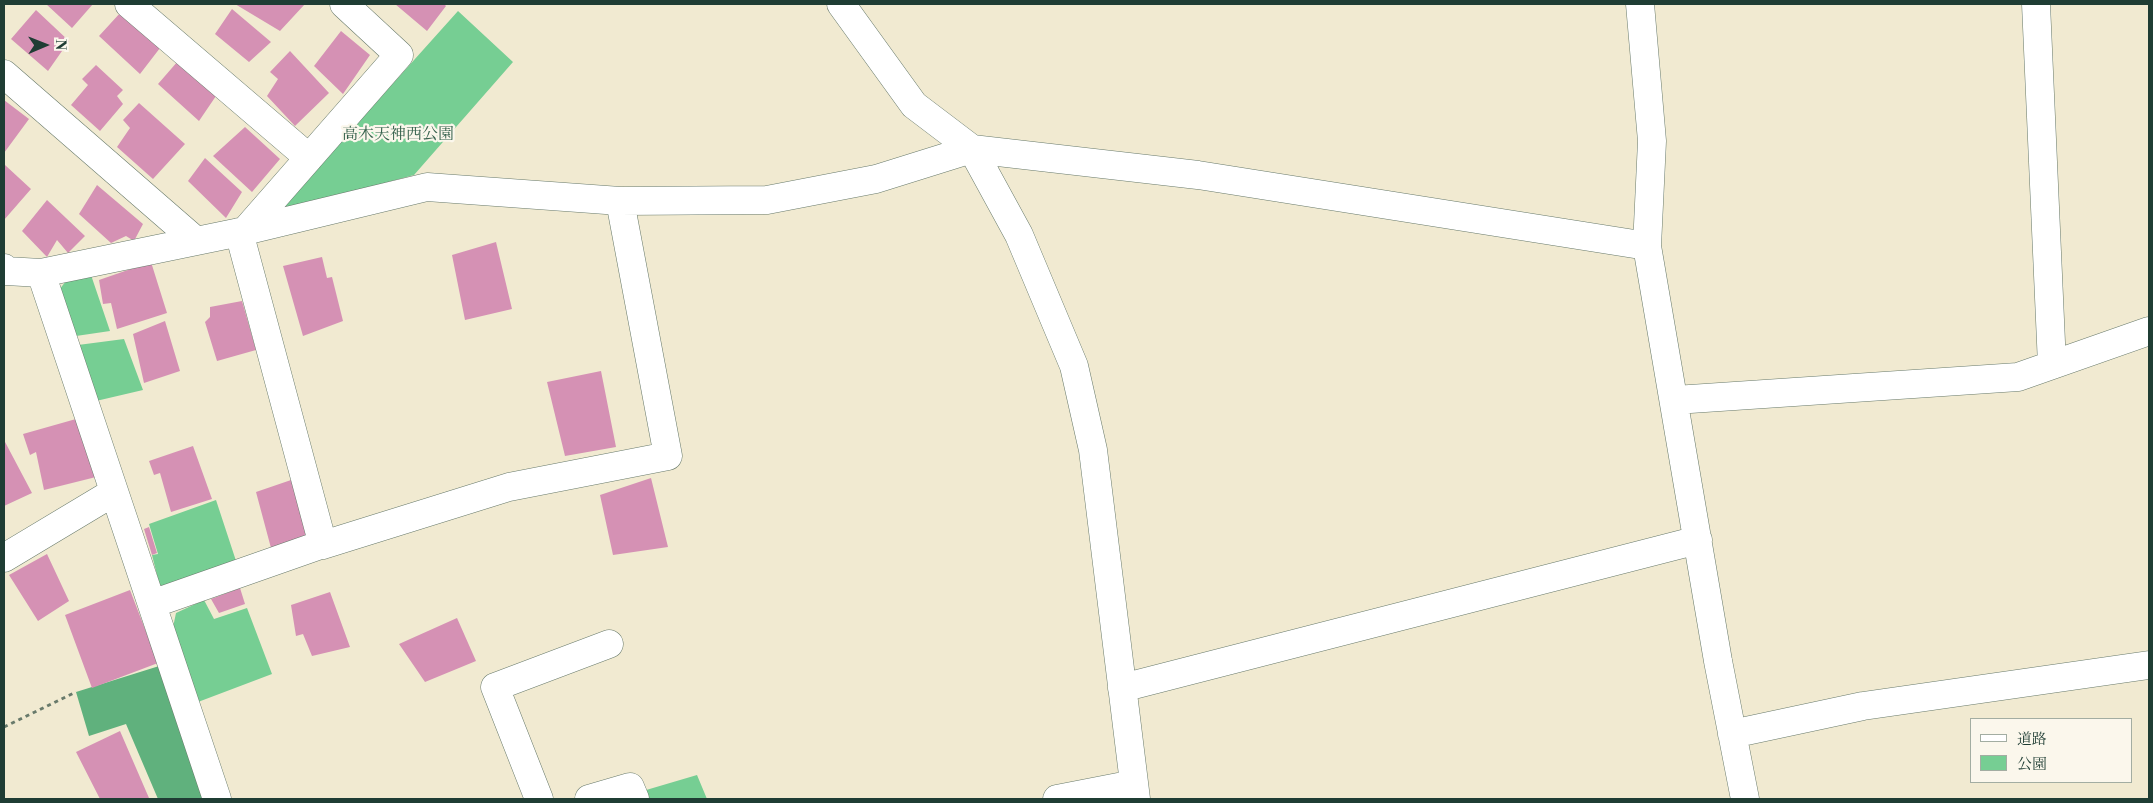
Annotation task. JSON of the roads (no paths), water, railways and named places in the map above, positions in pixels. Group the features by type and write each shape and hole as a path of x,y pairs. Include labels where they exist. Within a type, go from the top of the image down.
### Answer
{"street":[{"path":"130,4 309,158"},
{"path":"242,231 399,55 344,4"},
{"path":"841,4 914,105 972,149 1019,234 1074,366 1093,450 1135,792 1057,799"},
{"path":"1640,4 1652,140 1648,246 1732,734 1745,799"},
{"path":"2036,4 2052,365"},
{"path":"4,74 195,240"},
{"path":"4,268 6,270 41,273 242,231 427,187 620,202 767,200 876,179 972,149 1198,176 1648,246"},
{"path":"152,604 323,544 509,487 668,456 620,202"},
{"path":"242,231 323,544"},
{"path":"41,273 217,799"},
{"path":"1675,400 2018,377 2149,331"},
{"path":"4,558 114,492"},
{"path":"1122,688 1698,540"},
{"path":"539,799 495,687 609,644"},
{"path":"1732,734 1863,706 2149,665"},
{"path":"589,799 630,787 635,799"}],"park label":[{"name":"高木天神西公園","path":"398,135"}]}
